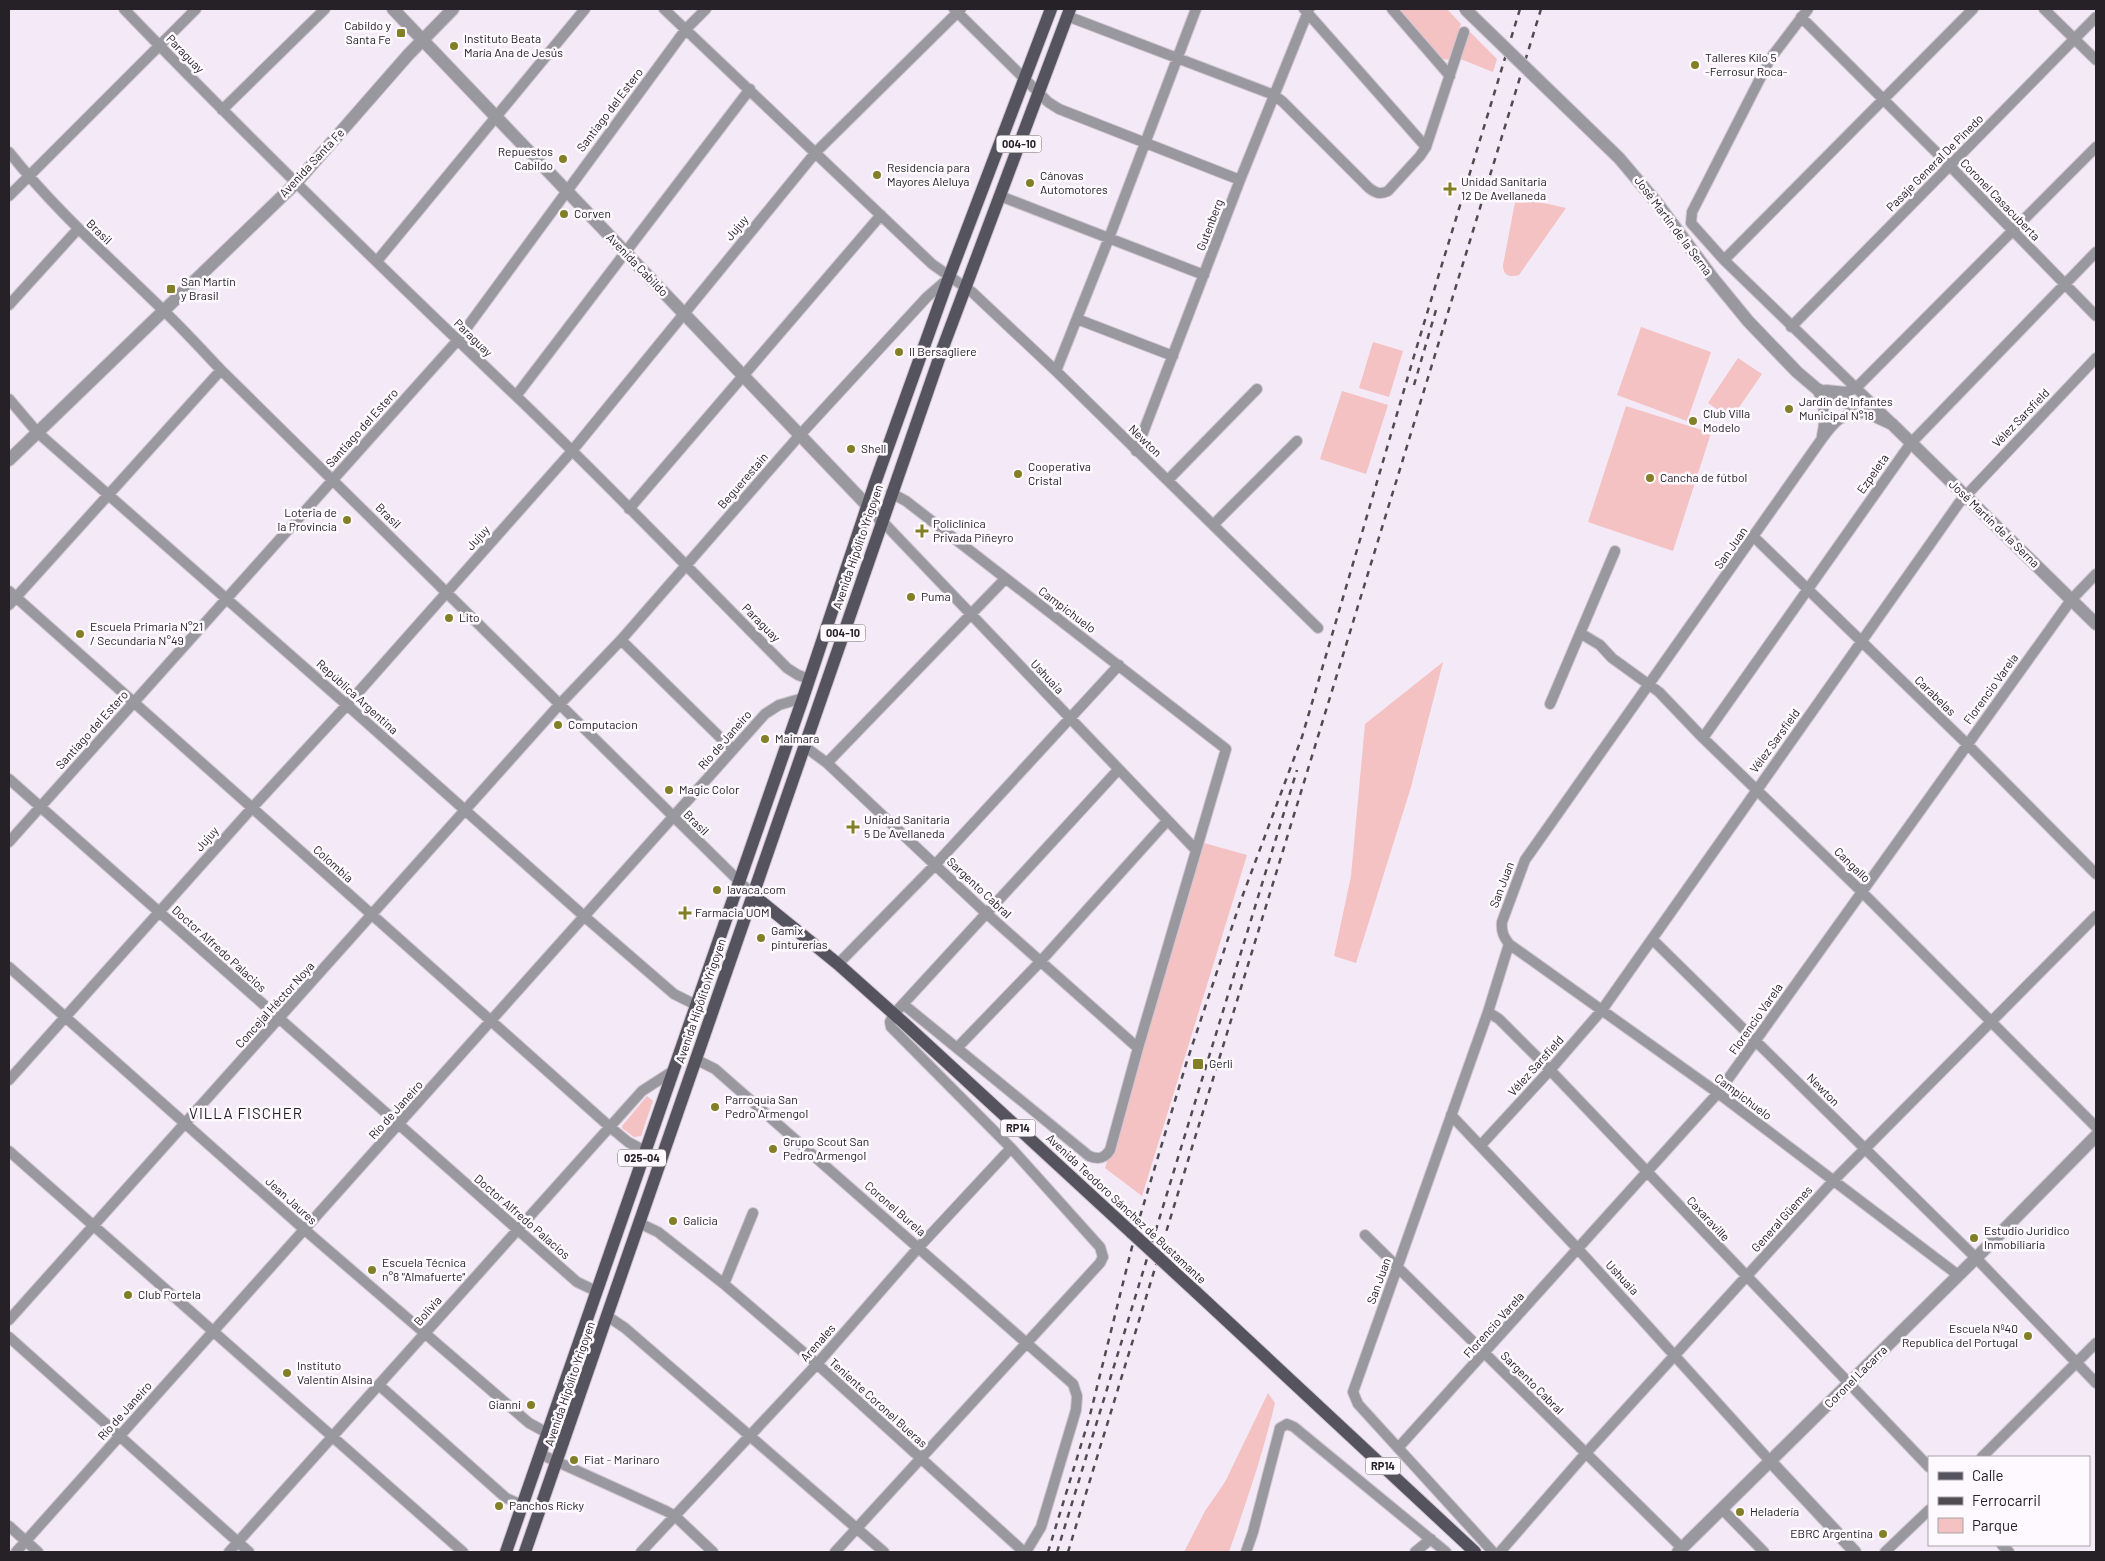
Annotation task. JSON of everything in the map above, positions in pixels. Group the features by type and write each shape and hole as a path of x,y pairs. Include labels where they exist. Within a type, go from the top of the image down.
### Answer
{"main road":[{"name":"Avenida Hipólito Yrigoyen","path":"506,1552 949,277 1051,9"},
{"name":"Avenida Hipólito Yrigoyen","path":"525,1552 891,493 965,287 1069,13"},
{"name":"Avenida Teodoro Sánchez de Bustamante","path":"753,895 838,964 904,1023 1291,1379 1475,1552"}],"street":[{"name":"Paraguay","path":"124,9 222,110 572,451 787,668 809,679"},
{"path":"9,196 196,9"},
{"path":"222,110 325,9"},
{"name":"Avenida Cabildo","path":"393,9 742,377 882,521"},
{"name":"Avenida Santa Fe","path":"9,460 296,183 423,40 453,9"},
{"path":"377,261 585,9"},
{"name":"Newton","path":"664,9 932,264 965,287 1056,371 1318,628"},
{"name":"Santiago del Estero","path":"9,842 457,341 686,29 706,9"},
{"path":"1056,371 1196,9"},
{"path":"1392,9 1450,76"},
{"name":"José Martín de la Serna","path":"1465,9 1620,158 1657,203 1712,277 1748,321 1782,358 1817,389 1873,413 1892,424"},
{"path":"1800,17 1808,9"},
{"path":"1724,260 1974,9"},
{"path":"2044,9 2096,60"},
{"path":"957,10 1024,80 1048,102 1059,109 1240,180"},
{"name":"Jujuy","path":"9,1080 447,593 572,451 816,152 957,10"},
{"path":"1307,10 1426,147"},
{"name":"Gutenberg","path":"1136,451 1307,10"},
{"path":"1069,13 1274,95 1284,102 1376,193 1382,194 1388,191 1426,147 1464,32"},
{"name":"José Martín de la Serna","path":"1800,17 1770,59 1690,217 1691,224 1791,327 1966,495 2096,624"},
{"name":"Coronel Casacuberta","path":"1800,17 1950,166 2096,316"},
{"name":"Pasaje General De Pinedo","path":"1791,327 2096,18"},
{"path":"516,396 750,89"},
{"path":"1817,389 1846,392 1856,388 2096,147"},
{"name":"Brasil","path":"9,152 29,177 78,229 164,311 221,370 753,895"},
{"path":"1000,196 1204,275"},
{"path":"629,509 881,215"},
{"path":"9,305 78,229"},
{"name":"Ezpeleta","path":"1703,738 1911,443 2096,252"},
{"name":"Beguerestain","path":"559,705 622,640 799,436 927,298 949,277"},
{"path":"1077,319 1173,356"},
{"name":"Vélez Sarsfield","path":"1481,1145 1602,1010 1653,940 1755,790 1862,643 1966,495 2096,358"},
{"path":"11,598 108,495 221,370"},
{"path":"1168,480 1257,389"},
{"name":"San Juan","path":"1817,389 1822,398 1825,416 1821,440"},
{"name":"República Argentina","path":"9,399 37,432 347,704 585,917 674,994 696,1005"},
{"name":"San Juan","path":"1398,1448 1358,1404 1353,1392 1488,1012 1509,944 1503,936 1501,929 1517,877 1525,860 1833,424 1841,417 1850,414 1873,413"},
{"path":"1213,525 1297,441"},
{"name":"Campichuelo","path":"891,493 906,502 1226,748 1196,850"},
{"name":"Ushuaia","path":"882,521 1196,850"},
{"name":"Carabelas","path":"1754,537 1967,744 2096,874"},
{"path":"1550,704 1615,551"},
{"name":"Florencio Varela","path":"1398,1448 1485,1354 1718,1093 2071,600 2096,574"},
{"path":"827,763 1005,579"},
{"name":"Colombia","path":"11,598 252,808 610,1127 628,1142 645,1151"},
{"name":"Cangallo","path":"1580,633 1600,645 1612,658 1659,692 1755,790 1862,892 1992,1021 2096,1127"},
{"path":"622,640 733,750"},
{"path":"838,964 935,865 1119,665"},
{"name":"Río de Janeiro","path":"16,1552 765,714 778,705 803,698"},
{"name":"Concejal Héctor Noya","path":"9,1320 559,705"},
{"name":"Sargento Cabral","path":"804,746 827,763 986,913 1138,1048"},
{"path":"835,1552 1100,1263 1103,1257 1102,1251 1011,1148 890,1027 890,1022 893,1015 1118,770"},
{"name":"Doctor Alfredo Palacios","path":"9,780 578,1282 596,1290"},
{"path":"957,1048 1040,962 1167,821"},
{"path":"903,1004 1089,1156 1102,1158 1110,1150 1196,850"},
{"name":"General Güemes","path":"1500,1552 1586,1453 1833,1182 2096,916"},
{"name":"Newton","path":"1653,940 1976,1258"},
{"name":"Campichuelo","path":"1509,944 1718,1093 1958,1276"},
{"name":"Jean Jaures","path":"9,967 187,1123 305,1230 529,1423 546,1434 564,1442"},
{"name":"Caxaraville","path":"1488,1012 1499,1019 1550,1070 1928,1466"},
{"name":"Coronel Burela","path":"696,1060 715,1069 1073,1384 1077,1396 1076,1410 1041,1527 1025,1552"},
{"name":"Bolivia","path":"229,1552 331,1437 380,1386 517,1229 642,1091 673,1071"},
{"name":"Ushuaia","path":"1452,1115 1578,1249 1770,1461"},
{"name":"Coronel Lacarra","path":"1680,1550 1850,1384 2096,1136"},
{"name":"Arenales","path":"640,1552 751,1435 919,1247 1011,1148"},
{"path":"9,1151 212,1333 462,1552"},
{"path":"724,1284 754,1213"},
{"name":"Teniente Coronel Bueras","path":"640,1223 658,1232 724,1284 1025,1552"},
{"name":"Sargento Cabral","path":"1364,1235 1586,1453 1680,1550"},
{"path":"1976,1258 2096,1383"},
{"path":"607,1316 625,1328 751,1435 884,1552"},
{"path":"9,1337 250,1552"},
{"path":"1983,1456 2096,1343"},
{"path":"380,1386 506,1498 522,1505"},
{"path":"1248,1551 1280,1428 1287,1424 1294,1427 1446,1552"},
{"path":"1398,1448 1493,1552"},
{"path":"540,1454 675,1516 713,1552"},
{"path":"1770,1461 1855,1552"},
{"path":"1722,1509 1764,1552"},
{"path":"1885,1552 1928,1511"},
{"path":"9,1526 38,1552"},
{"path":"1415,1552 1431,1539"}],"green space":[{"path":"1397,9 1447,9 1461,24 1450,58 1447,60 1441,58"},
{"path":"1470,32 1497,59 1493,72 1458,58"},
{"path":"1516,197 1566,208 1519,275 1512,276 1505,273 1503,265"},
{"path":"1641,327 1711,352 1687,421 1617,395"},
{"path":"1373,342 1403,351 1389,397 1359,388"},
{"path":"1738,358 1762,374 1731,419 1708,403"},
{"path":"1342,391 1388,405 1366,474 1320,459"},
{"name":"Cancha de fútbol","path":"1626,406 1711,433 1673,551 1588,522"},
{"path":"1443,662 1411,787 1356,963 1334,956 1351,876 1365,724"},
{"path":"1204,843 1247,855 1142,1196 1105,1168"},
{"path":"647,1096 653,1101 641,1136 634,1137 622,1126"},
{"path":"1268,1393 1275,1403 1260,1460 1229,1552 1184,1552 1205,1511 1225,1482"}],"railway":[{"path":"1048,1552 1089,1419 1138,1223 1187,1061 1241,900 1302,737 1414,356 1520,9"},
{"path":"1068,1552 1541,9"},
{"path":"1414,385 1436,310"},
{"path":"1057,1552 1297,770"}],"place":[{"name":"Cabildo y Santa Fe","path":"401,33"},
{"name":"Instituto Beata María Ana de Jesús","path":"454,46"},
{"name":"Talleres Kilo 5 -Ferrosur Roca-","path":"1695,65"},
{"name":"Repuestos Cabildo","path":"563,159"},
{"name":"Residencia para Mayores Aleluya","path":"877,175"},
{"name":"Cánovas Automotores","path":"1030,183"},
{"name":"Unidad Sanitaria 12 De Avellaneda","path":"1450,189"},
{"name":"Corven","path":"564,214"},
{"name":"San Martín y Brasil","path":"171,289"},
{"name":"Il Bersagliere","path":"899,352"},
{"name":"Jardin de Infantes Municipal N°18","path":"1789,409"},
{"name":"Club Villa Modelo","path":"1693,421"},
{"name":"Shell","path":"851,449"},
{"name":"Cooperativa Cristal","path":"1018,474"},
{"name":"Cancha de fútbol","path":"1650,478"},
{"name":"Loteria de la Provincia","path":"347,520"},
{"name":"Policlínica Privada Piñeyro","path":"922,531"},
{"name":"Puma","path":"911,597"},
{"name":"Lito","path":"449,618"},
{"name":"Escuela Primaria N°21 / Secundaria N°49","path":"80,634"},
{"name":"Computacion","path":"558,725"},
{"name":"Maimara","path":"765,739"},
{"name":"Magic Color","path":"669,790"},
{"name":"Unidad Sanitaria 5 De Avellaneda","path":"853,827"},
{"name":"lavaca.com","path":"717,890"},
{"name":"Farmacia UOM","path":"685,913"},
{"name":"Gamix pinturerías","path":"761,938"},
{"name":"Gerli","path":"1198,1064"},
{"name":"Parroquia San Pedro Armengol","path":"715,1107"},
{"name":"Grupo Scout San Pedro Armengol","path":"773,1149"},
{"name":"Galicia","path":"673,1221"},
{"name":"Estudio Juridico Inmobiliaria","path":"1974,1238"},
{"name":"Escuela Técnica n°8 \"Almafuerte\"","path":"372,1270"},
{"name":"Club Portela","path":"128,1295"},
{"name":"Escuela Nº40 Republica del Portugal","path":"2028,1336"},
{"name":"Instituto Valentín Alsina","path":"287,1373"},
{"name":"Gianni","path":"531,1405"},
{"name":"Fiat - Marinaro","path":"574,1460"},
{"name":"Panchos Ricky","path":"499,1506"},
{"name":"Heladería","path":"1740,1512"},
{"name":"EBRC Argentina","path":"1883,1534"}],"district":[{"name":"VILLA FISCHER","path":"246,1114"}]}
